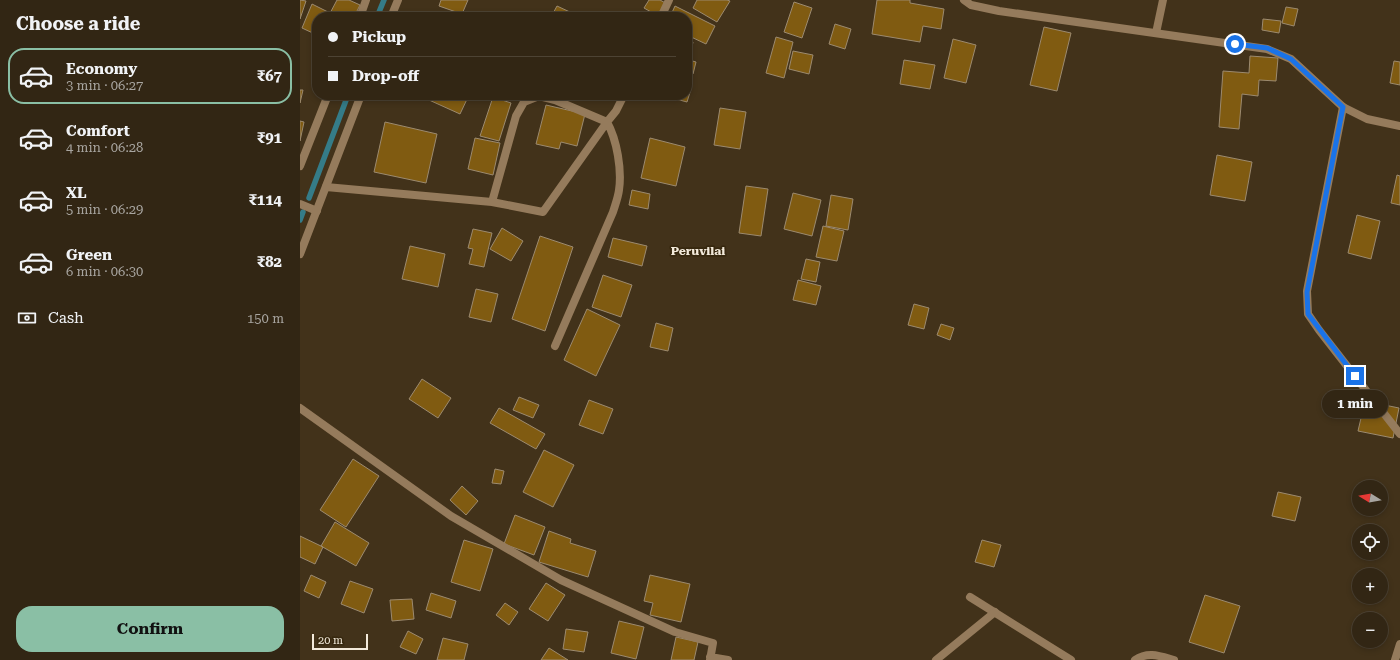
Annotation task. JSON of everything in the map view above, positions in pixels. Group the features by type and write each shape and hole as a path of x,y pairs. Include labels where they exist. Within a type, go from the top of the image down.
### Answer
{"street":[{"path":"362,12 366,0"},
{"path":"393,12 398,0"},
{"path":"663,12 669,0"},
{"path":"964,0 970,5 999,11 1267,48 1291,59 1343,107 1367,119 1400,126"},
{"path":"1156,33 1163,0"},
{"path":"300,166 326,100"},
{"path":"300,254 359,100"},
{"path":"492,202 516,116 524,102 529,100"},
{"path":"555,100 607,122 613,133 619,171 618,192 613,212 555,346"},
{"path":"326,187 492,202 543,212 616,111 622,100"},
{"path":"1343,107 1307,292 1308,314 1400,434"},
{"path":"300,204 317,211"},
{"path":"300,408 451,516 561,580 675,632 714,643 710,659 728,660"},
{"path":"970,597 1071,660"},
{"path":"936,660 995,612"},
{"path":"1395,660 1400,644"},
{"path":"1135,660 1146,654 1157,655 1174,660"}],"building":[{"path":"300,0 306,1 300,19"},
{"path":"337,0 349,0 360,5 356,12 331,12"},
{"path":"441,0 468,0 463,12 456,12 439,6"},
{"path":"649,0 660,0 669,5 664,12 651,12 644,8"},
{"path":"697,0 730,1 717,22 693,8"},
{"path":"877,0 910,0 910,3 944,9 941,29 923,26 920,42 872,34"},
{"path":"794,2 812,8 802,38 784,32"},
{"path":"312,4 328,12 312,12 312,33 302,28"},
{"path":"557,6 570,12 554,12"},
{"path":"675,6 687,12 672,12"},
{"path":"1286,7 1298,9 1294,26 1282,23"},
{"path":"692,14 715,26 706,44 692,37"},
{"path":"1263,19 1281,21 1279,33 1262,30"},
{"path":"835,24 851,29 845,49 829,44"},
{"path":"1044,27 1071,33 1057,91 1030,85"},
{"path":"776,37 793,42 784,78 766,73"},
{"path":"953,39 976,45 966,83 944,78"},
{"path":"793,51 813,55 809,74 789,69"},
{"path":"1250,56 1278,58 1276,81 1259,80 1258,96 1242,94 1239,129 1219,127 1223,71 1249,73"},
{"path":"904,60 935,65 930,89 900,84"},
{"path":"692,61 696,62 692,74"},
{"path":"1394,61 1400,62 1400,85 1390,83"},
{"path":"300,90 303,90 300,103"},
{"path":"429,100 467,100 460,114"},
{"path":"492,100 502,100 511,103 499,141 480,136"},
{"path":"546,105 585,114 577,146 561,142 559,149 536,144"},
{"path":"720,108 746,112 740,149 714,145"},
{"path":"300,121 304,122 300,141"},
{"path":"385,122 437,134 426,183 374,172"},
{"path":"475,138 500,143 493,175 468,169"},
{"path":"650,138 685,147 676,186 641,178"},
{"path":"1217,155 1252,162 1245,201 1210,195"},
{"path":"1397,175 1400,176 1400,205 1391,203"},
{"path":"746,186 768,189 761,236 739,233"},
{"path":"632,190 650,194 648,209 629,205"},
{"path":"793,193 821,200 812,236 784,229"},
{"path":"831,195 853,199 848,230 826,226"},
{"path":"1357,215 1380,221 1371,259 1348,253"},
{"path":"823,226 844,231 837,261 816,257"},
{"path":"502,228 523,241 511,261 490,249"},
{"path":"473,229 492,233 484,267 469,264 473,249 468,248"},
{"path":"540,236 573,247 545,331 512,319"},
{"path":"613,238 647,246 642,266 608,257"},
{"path":"410,246 445,254 438,287 402,279"},
{"path":"806,259 820,262 816,282 801,279"},
{"path":"603,275 632,285 621,317 592,307"},
{"path":"798,280 821,286 816,305 793,300"},
{"path":"476,289 498,294 491,322 469,317"},
{"path":"914,304 929,308 924,329 908,325"},
{"path":"587,309 620,325 596,376 564,360"},
{"path":"656,323 673,328 668,351 650,347"},
{"path":"941,324 954,328 950,340 937,335"},
{"path":"422,379 451,398 438,418 409,399"},
{"path":"519,397 539,405 533,418 513,410"},
{"path":"589,400 613,409 603,434 579,425"},
{"path":"1365,401 1399,408 1393,438 1358,431"},
{"path":"499,408 545,434 536,449 490,423"},
{"path":"544,450 574,465 553,507 523,492"},
{"path":"353,459 379,476 346,527 320,510"},
{"path":"495,469 504,471 501,484 492,483"},
{"path":"462,486 478,501 466,515 450,500"},
{"path":"1278,492 1301,497 1295,521 1272,516"},
{"path":"515,515 545,527 534,555 504,544"},
{"path":"335,522 369,543 356,566 321,546"},
{"path":"549,531 571,539 570,543 596,551 588,577 539,562"},
{"path":"300,536 323,547 315,564 300,557"},
{"path":"464,540 493,549 480,591 451,582"},
{"path":"982,540 1001,545 994,567 975,562"},
{"path":"311,575 326,582 319,598 304,591"},
{"path":"650,575 690,584 681,622 650,615 653,603 644,601"},
{"path":"350,581 373,589 364,613 341,604"},
{"path":"546,583 565,595 548,621 529,609"},
{"path":"431,593 456,601 451,618 426,610"},
{"path":"1205,595 1240,606 1224,653 1189,642"},
{"path":"412,599 414,619 392,621 390,600"},
{"path":"505,603 518,612 509,625 496,615"},
{"path":"619,621 644,627 636,659 611,653"},
{"path":"566,629 588,632 584,652 563,649"},
{"path":"408,631 423,639 416,654 400,647"},
{"path":"676,637 698,642 694,660 671,660"},
{"path":"443,638 468,644 464,660 437,660"},
{"path":"549,648 568,660 541,660"}],"waterway":[{"path":"379,12 384,0"},
{"path":"309,198 346,100"},
{"path":"300,220 303,212"}],"district":[{"name":"Peruvilai","path":"698,251"}],"route":[{"path":"1235,44 1267,48 1291,59 1343,107 1307,292 1308,314 1355,376"}]}
